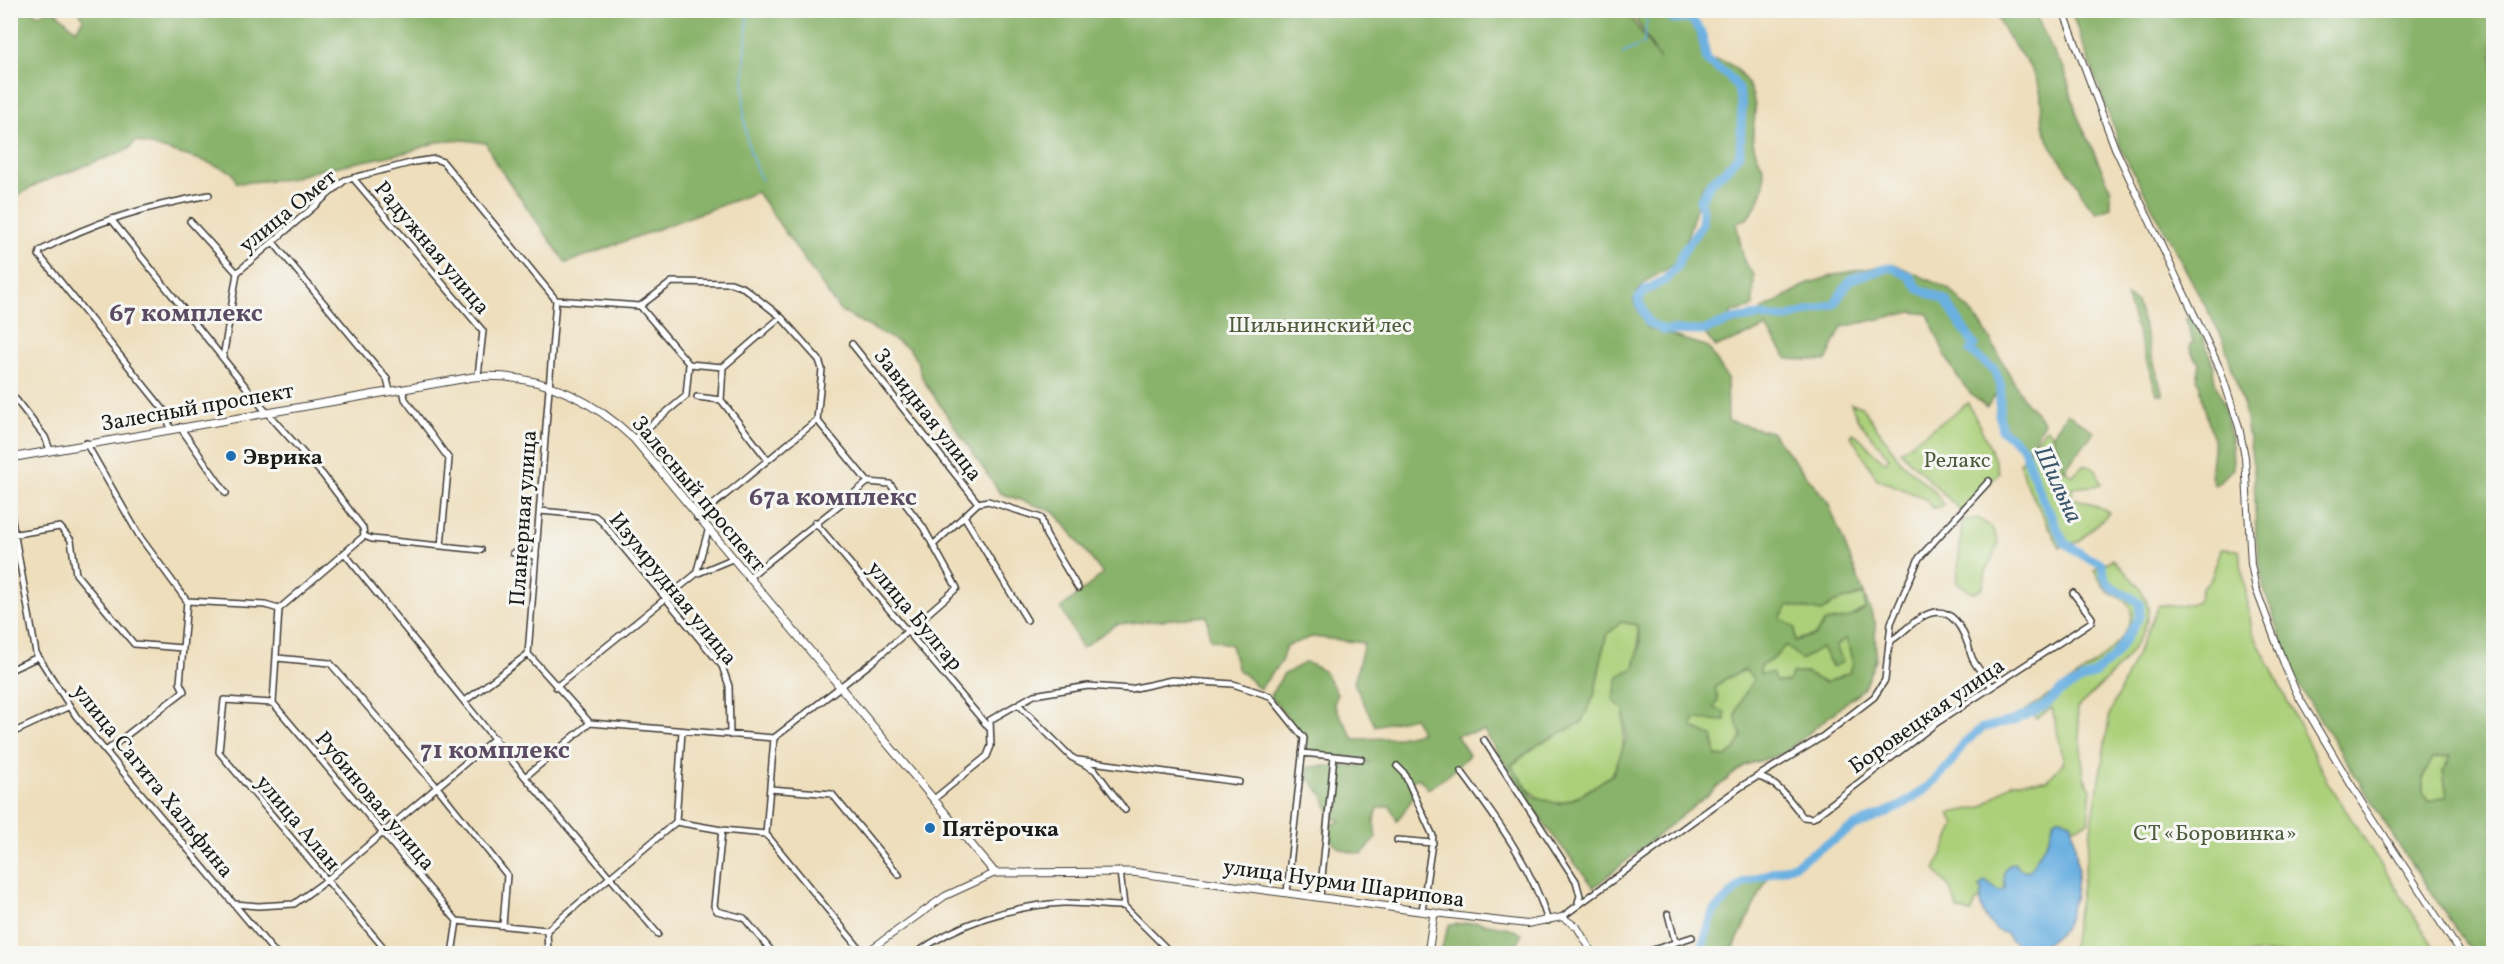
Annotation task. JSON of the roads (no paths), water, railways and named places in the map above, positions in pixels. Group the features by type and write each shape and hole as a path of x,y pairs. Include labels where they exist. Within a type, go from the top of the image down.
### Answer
{"main road":[{"name":"Залесный проспект","path":"10,458 478,376 507,376 548,384 576,396 597,409 634,439 697,518 995,873"},
{"name":"улица Нурми Шарипова","path":"995,873 1120,871 1434,913"},
{"path":"1428,954 1434,913"}],"street":[{"path":"2063,10 2119,157 2220,369 2239,427 2245,458 2252,572 2286,669 2350,783 2461,954"},
{"name":"улица Омет","path":"223,358 237,273 338,186 353,177 414,162 435,159 443,162 556,300"},
{"name":"Радужная улица","path":"353,177 483,331 478,376"},
{"path":"170,429 167,414 39,255 40,251 70,234 111,219 164,203 208,195"},
{"path":"111,219 223,358 323,475 363,528 364,536"},
{"path":"190,221 237,273"},
{"path":"273,242 387,379 390,391"},
{"path":"556,300 640,306 672,282 731,283 744,288 781,317 819,360 822,369 817,420 868,482"},
{"name":"Планерная улица","path":"528,654 556,300"},
{"path":"640,306 689,364 723,367"},
{"path":"766,459 721,400 723,367 781,317"},
{"name":"Завидная улица","path":"852,344 978,503 988,501 1041,518 1046,535 1078,588"},
{"path":"634,439 686,396 689,364"},
{"path":"403,389 405,399 449,459 441,546"},
{"path":"10,392 45,437 50,450"},
{"path":"697,397 721,400"},
{"path":"697,518 766,459 817,420"},
{"path":"180,427 226,493"},
{"path":"86,443 140,537 187,601 180,682 184,691 106,751"},
{"path":"1593,954 1577,927 1562,917 1758,777 1822,737 1874,697 1885,680 1891,623 1919,558 1989,481"},
{"path":"465,700 528,654 590,723 774,738 871,663 957,588 923,527 890,484 868,482 815,522 748,578"},
{"path":"933,545 978,503"},
{"name":"улица Сагита Хальфина","path":"10,508 32,640 38,657 70,706 106,751 276,954"},
{"name":"Изумрудная улица","path":"540,511 595,516 602,522 728,676 730,735"},
{"name":"Завидная улица","path":"964,516 1027,620"},
{"name":"улица Булгар","path":"815,522 990,730"},
{"path":"13,534 60,527 71,540 76,574 134,644 182,648"},
{"path":"696,574 708,531"},
{"path":"364,536 372,539 481,550"},
{"path":"273,703 279,609 364,536"},
{"path":"513,553 536,556"},
{"path":"345,554 525,777 658,934"},
{"path":"556,687 696,574 732,560"},
{"name":"Боровецкая улица","path":"1758,777 1774,784 1803,817 1810,819 1935,724 2091,622 2092,618 2073,593"},
{"path":"187,601 265,605 279,609"},
{"path":"1888,648 1892,640 1925,615 1935,613 1950,615 1959,623 1969,641 1974,662 1991,686"},
{"path":"10,670 38,657"},
{"path":"277,658 330,663 437,787 507,875 503,925"},
{"path":"934,799 987,756 991,746 990,720 1034,695 1088,686 1131,689 1172,680 1233,684 1269,696 1304,738 1287,892"},
{"name":"улица Алан","path":"273,703 224,700 219,752 389,954"},
{"name":"Рубиновая улица","path":"273,703 457,921"},
{"path":"1018,704 1071,757 1095,770 1125,810"},
{"path":"10,734 70,706"},
{"path":"525,777 590,723"},
{"path":"452,954 457,921 547,930 676,822 682,731"},
{"path":"235,904 294,904 327,880 495,738"},
{"path":"774,738 766,834 864,954 945,896 995,873"},
{"path":"1484,740 1576,881 1580,896 1578,904"},
{"path":"1302,753 1361,759"},
{"path":"1320,897 1334,756"},
{"path":"1078,760 1239,782"},
{"path":"1095,770 1107,765"},
{"path":"1397,766 1404,773 1431,828 1433,843 1422,911"},
{"path":"1461,771 1499,822 1533,880 1548,921"},
{"path":"770,789 832,794 899,875"},
{"path":"676,822 722,830 766,834"},
{"path":"722,830 714,906 717,911 744,918 774,954"},
{"path":"1397,840 1433,843"},
{"path":"1120,871 1124,906 1172,954"},
{"path":"915,954 952,931 984,918 1023,909 1061,903 1124,906"},
{"name":"улица Нурми Шарипова","path":"1434,913 1527,924 1562,917"},
{"path":"1668,914 1675,941"},
{"path":"547,930 548,954"},
{"path":"1641,954 1692,937"}],"water":[{"path":"2059,817 2072,823 2078,869 2075,894 2063,930 2040,949 2031,952 2010,940 2006,933 2000,932 1985,918 1981,904 1983,890 1979,887 1985,881 1999,891 2005,889 2005,870 2014,863 2020,869 2029,871 2049,838 2054,821"}],"waterway":[{"path":"747,10 744,118 753,160 762,180"},
{"path":"1622,54 1644,43 1648,10"},
{"name":"Шильна","path":"1655,10 1673,19 1691,19 1701,31 1707,61 1726,74 1737,86 1742,105 1740,153 1726,170 1711,182 1700,201 1703,210 1702,224 1681,255 1677,267 1665,280 1646,290 1638,299 1648,322 1663,330 1702,331 1733,320 1759,316 1785,318 1834,304 1851,279 1891,267 1909,276 1919,289 1945,300 1974,345 1970,351 1995,370 2001,386 1999,416 2002,430 2023,447 2041,495 2064,542 2084,556 2102,564 2107,582 2140,604 2139,617 2113,658 2094,674 2059,692 2044,706 2015,720 1982,728 1964,743 1947,768 1924,790 1901,806 1855,826 1794,865 1743,883 1713,912 1700,954"}],"place":[{"name":"Эврика","path":"231,456"},
{"name":"Пятёрочка","path":"930,828"}],"district":[{"name":"67 комплекс","path":"186,312"},
{"name":"67а комплекс","path":"833,496"},
{"name":"71 комплекс","path":"495,749"}],"park label":[{"name":"Шильнинский лес","path":"1320,324"},
{"name":"Релакс","path":"1957,459"},
{"name":"СТ «Боровинка»","path":"2215,832"}]}
